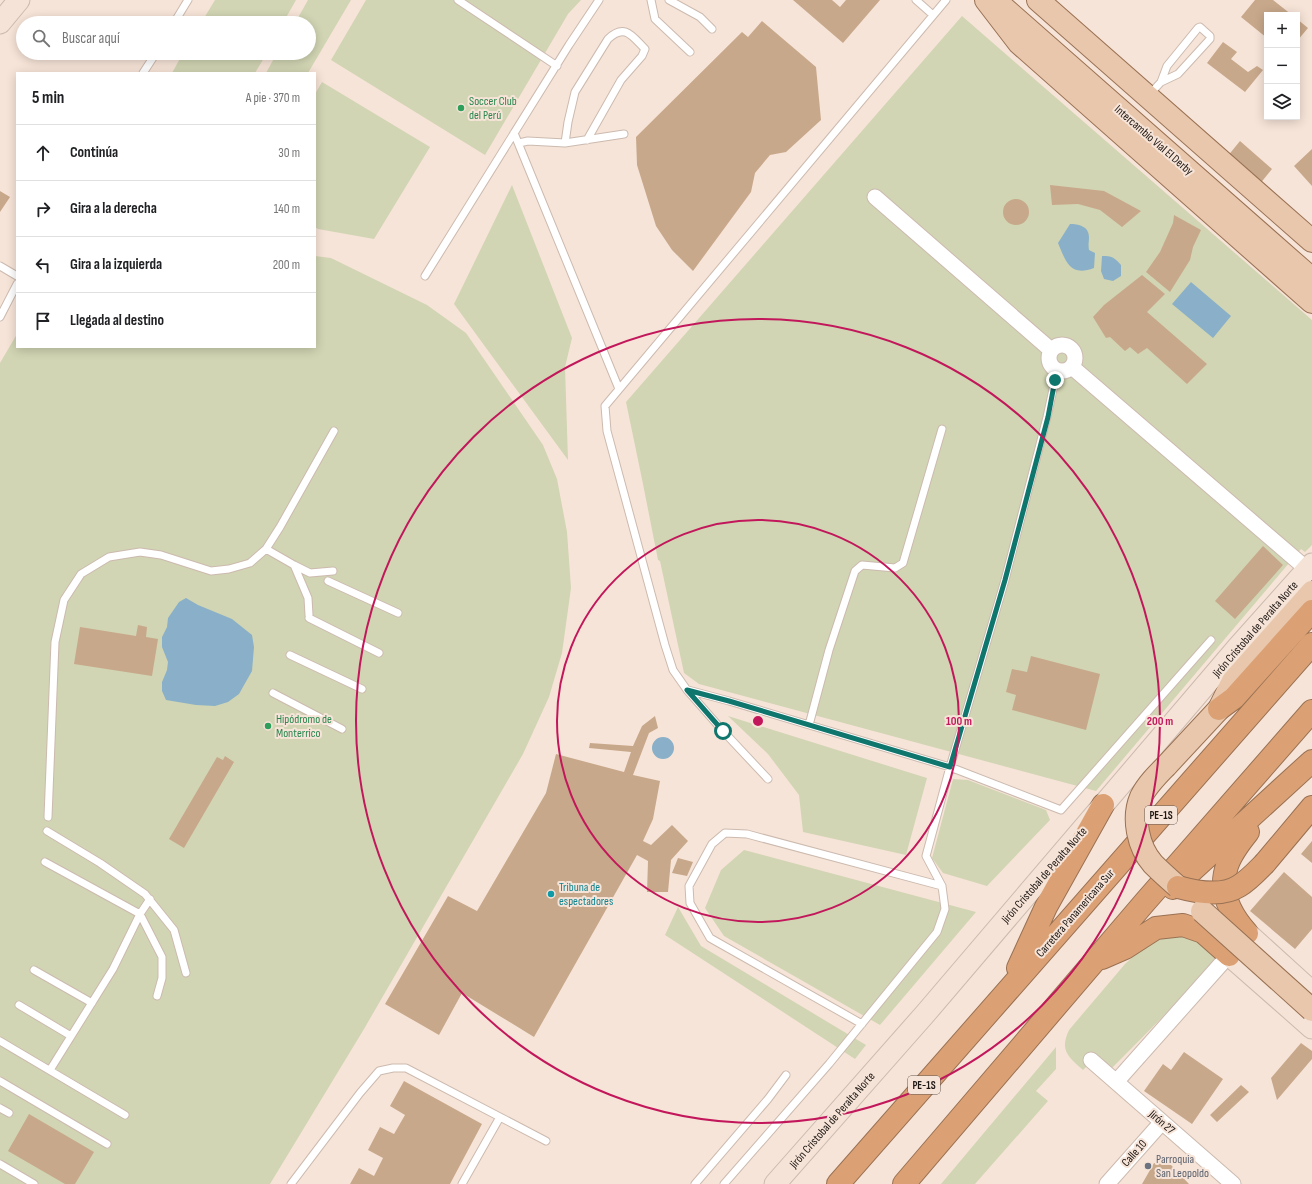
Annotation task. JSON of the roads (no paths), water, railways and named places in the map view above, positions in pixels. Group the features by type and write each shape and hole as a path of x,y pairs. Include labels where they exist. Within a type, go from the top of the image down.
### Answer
{"highway":[{"path":"1219,708 1234,698 1312,611"},
{"name":"Carretera Panamericana Sur","path":"838,1184 1312,644"},
{"path":"904,1184 1145,902 1312,711"},
{"path":"1145,902 1172,889 1312,761"},
{"path":"1247,933 1238,923 1228,905 1224,887 1226,866 1236,848 1274,797"},
{"path":"1011,986 1046,907 1103,805"},
{"path":"1178,887 1188,890 1214,892 1228,891 1239,887 1265,863 1312,807"},
{"path":"1094,962 1125,948 1156,928 1172,926 1183,926 1203,932 1230,955"}],"main road":[{"path":"986,0 1019,43 1312,302"},
{"name":"Intercambio Vial El Derby","path":"995,0 1312,279"},
{"path":"1038,0 1083,39 1154,89 1312,241"},
{"path":"1083,39 1124,91 1312,254"},
{"path":"1310,1016 1178,887 1152,864 1138,835 1137,822 1138,807 1150,784 1219,708 1233,681 1312,592"}],"street":[{"path":"0,23 19,0"},
{"path":"875,198 1051,350"},
{"path":"1058,345 1066,345 1075,354 1074,363 1069,369 1058,371 1051,366 1049,358 1051,350 1058,345"},
{"path":"1072,367 1310,567"},
{"name":"Jirón Cristobal de Peralta Norte","path":"775,1184 925,1014 1088,825 1103,805 1237,648 1310,567"},
{"path":"1247,933 1310,985 1287,1006"},
{"path":"1116,1082 1230,955 1287,1006 1310,1016"},
{"name":"Jirón 27","path":"1091,1060 1233,1184"},
{"name":"Calle 10","path":"1107,1184 1162,1122"}],"lane":[{"path":"178,16 188,0"},
{"path":"458,0 557,66"},
{"path":"425,276 599,0"},
{"path":"651,0 655,18 690,52"},
{"path":"669,0 700,17 712,30"},
{"path":"916,0 934,16"},
{"path":"768,780 687,690 673,670 608,431 605,406 946,0"},
{"path":"1200,27 1210,36 1210,39 1178,74 1154,89 1167,66 1200,27"},
{"path":"565,143 575,92 608,39 615,32 622,31 631,34 645,49 642,56 621,80 587,140"},
{"path":"144,72 151,60"},
{"path":"514,133 619,389"},
{"path":"519,143 528,141 565,143 624,134"},
{"path":"0,266 16,275"},
{"path":"0,317 16,286"},
{"path":"724,1184 829,1064 937,932 945,909 942,886 926,856 950,767 1005,580 1048,417 1055,380 1051,366"},
{"path":"809,725 829,650 855,571 862,565 895,568 903,563 942,429"},
{"path":"48,817 55,642 64,600 81,574 109,557 140,552 161,555 211,571 229,569 250,563 266,548 280,527 334,431"},
{"path":"266,548 310,573 333,572"},
{"path":"294,565 308,598 309,617 379,653"},
{"path":"328,581 398,613"},
{"path":"687,690 950,767 1061,810 1211,640"},
{"path":"290,655 362,689"},
{"path":"273,693 342,729"},
{"path":"47,831 100,863 150,899 174,930 186,973"},
{"path":"862,1024 710,938 690,903 689,886 712,844 725,833 747,834 942,886"},
{"path":"45,862 140,914 162,957 162,978 157,996"},
{"path":"50,1070 113,969 140,914 150,899"},
{"path":"34,970 92,1003"},
{"path":"19,1004 71,1036"},
{"path":"0,1040 125,1115"},
{"path":"291,1184 360,1093 380,1071 393,1068 406,1068 546,1141"},
{"path":"695,1184 768,1099 786,1075"},
{"path":"0,1081 107,1144"},
{"path":"0,1108 9,1113"},
{"path":"462,1184 500,1117"},
{"path":"0,1164 34,1184"}],"water":[{"path":"1070,224 1080,225 1089,233 1089,250 1095,253 1094,268 1079,271 1070,266 1067,262 1058,243"},
{"path":"1102,256 1108,256 1119,262 1121,265 1121,276 1113,281 1104,279 1101,271"},
{"path":"1191,282 1231,316 1213,338 1172,304"},
{"path":"186,598 198,605 232,619 252,635 254,647 252,671 239,694 228,702 215,706 196,705 166,700 162,691 162,682 167,670 168,662 162,647 162,637 167,627 168,618 179,602"},
{"path":"663,737 667,738 673,744 673,752 667,758 663,759 659,758 653,752 652,748 653,744 659,738"}],"place":[{"name":"Soccer Club del Perú","path":"461,108"},
{"name":"Hipódromo de Monterrico","path":"268,726"},
{"name":"Tribuna de espectadores","path":"551,894"},
{"name":"Parroquia San Leopoldo","path":"1148,1166"}]}
